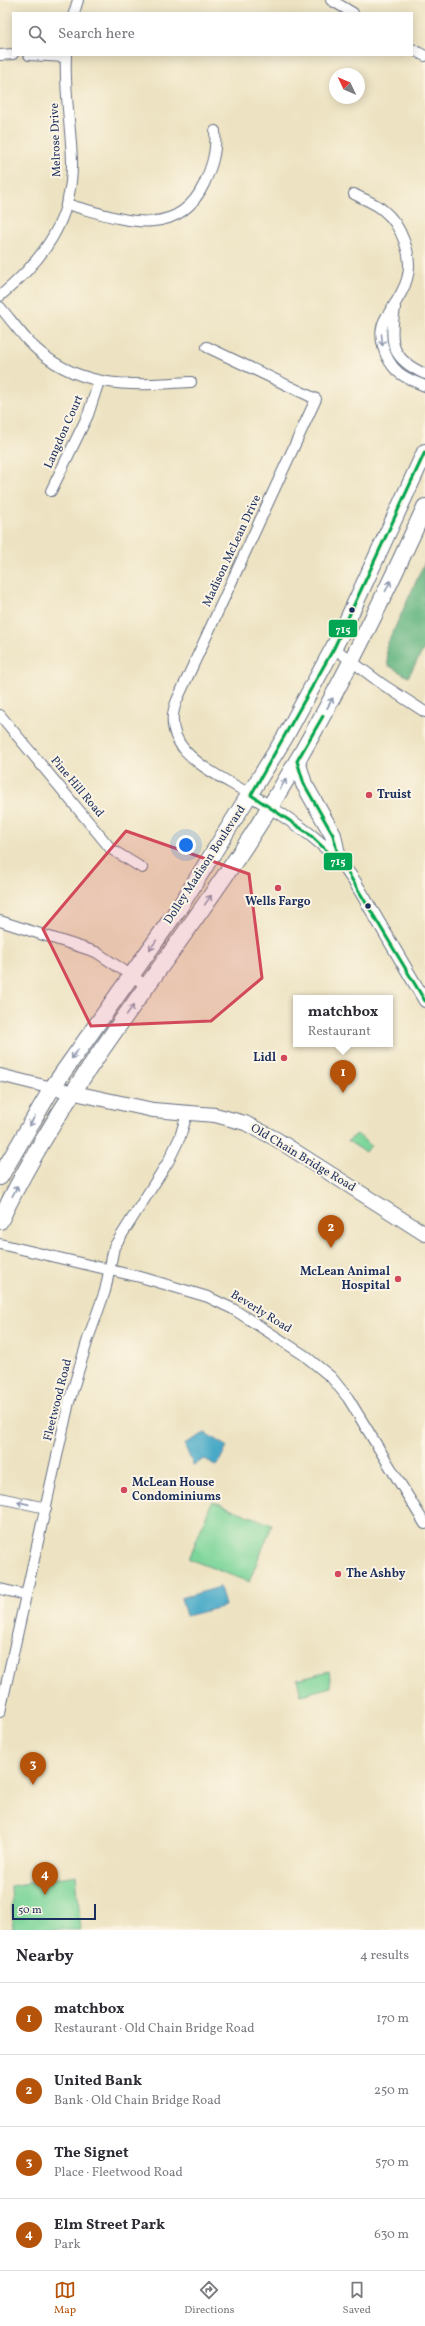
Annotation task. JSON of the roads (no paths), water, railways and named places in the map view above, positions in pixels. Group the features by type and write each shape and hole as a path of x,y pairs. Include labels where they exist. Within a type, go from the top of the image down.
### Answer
{"main road":[{"name":"Dolley Madison Boulevard","path":"0,1177 52,1088 183,902 251,795 296,718 334,648 425,452"},
{"name":"Dolley Madison Boulevard","path":"0,1221 39,1147 73,1092 229,870 297,761 352,662 425,507"},
{"path":"297,761 304,784 333,835 338,859"},
{"name":"Old Chain Bridge Road","path":"52,1088 153,1110 223,1116 260,1130 425,1234"}],"street":[{"path":"74,12 78,0"},
{"path":"331,0 350,12"},
{"path":"413,50 425,56"},
{"path":"0,55 12,54"},
{"name":"Melrose Drive","path":"0,296 23,276 38,260 50,243 66,204 72,162 66,80 66,56"},
{"path":"66,204 134,222 159,221 173,217 189,206 201,190 216,153 215,131"},
{"path":"354,194 383,209 395,224 402,238 407,254 408,274 396,305 391,334 394,346 403,361 425,374"},
{"path":"396,305 384,323 382,336 384,350 389,362 398,372 425,386"},
{"path":"0,307 29,342 46,357 69,370 99,382 138,385 191,382"},
{"name":"Madison McLean Drive","path":"208,347 316,399 177,700 173,713 173,732 181,748 251,795"},
{"name":"Langdon Court","path":"51,491 88,415 99,382"},
{"path":"334,648 403,699 425,712"},
{"name":"Pine Hill Road","path":"0,715 111,849 142,868"},
{"path":"251,795 311,834 338,859 355,882 425,1001"},
{"path":"0,921 84,947 106,957 147,986"},
{"path":"0,1075 52,1088"},
{"name":"Fleetwood Road","path":"0,1712 5,1669 26,1595 69,1402 86,1345 105,1291 114,1247 166,1166 180,1137 187,1114"},
{"name":"Beverly Road","path":"0,1244 181,1287 208,1296 233,1309 318,1365 337,1383 354,1406 425,1524"},
{"path":"0,1498 46,1508"},
{"path":"0,1589 26,1595"}],"water":[{"path":"205,1433 227,1446 217,1466 205,1459 193,1465 184,1444"},
{"path":"220,1587 225,1606 186,1616 181,1598"}],"place":[{"name":"Truist","path":"369,795"},
{"name":"Wells Fargo","path":"278,888"},
{"name":"Lidl","path":"284,1058"},
{"name":"matchbox","path":"343,1093"},
{"name":"United Bank","path":"331,1248"},
{"name":"McLean Animal Hospital","path":"398,1279"},
{"name":"McLean House Condominiums","path":"124,1490"},
{"name":"The Ashby","path":"338,1574"},
{"name":"The Signet","path":"33,1785"},
{"name":"Elm Street Park","path":"45,1895"}]}
